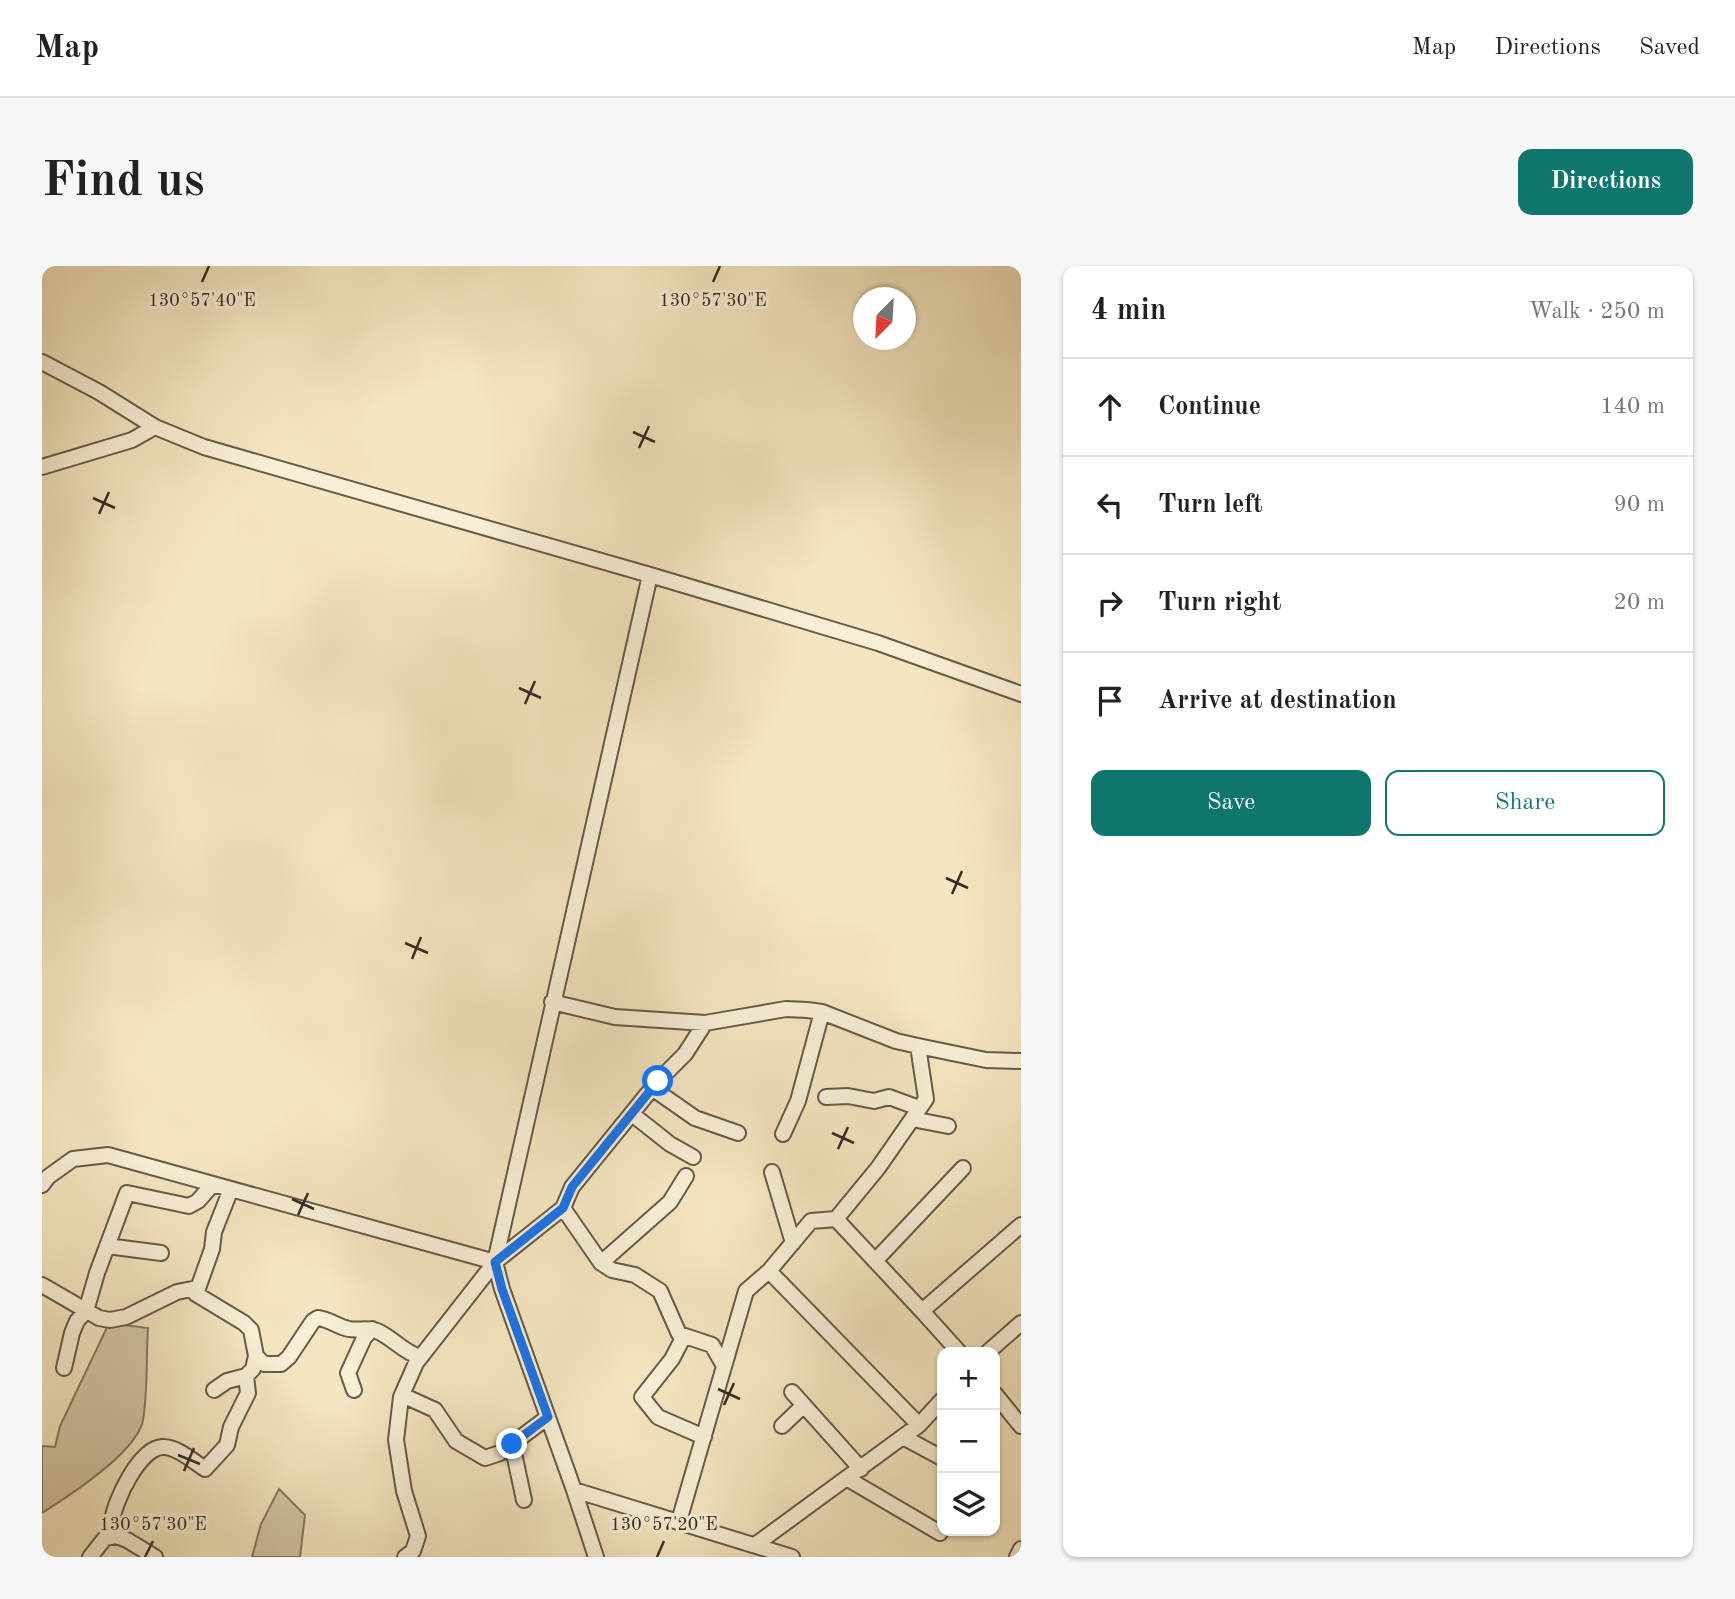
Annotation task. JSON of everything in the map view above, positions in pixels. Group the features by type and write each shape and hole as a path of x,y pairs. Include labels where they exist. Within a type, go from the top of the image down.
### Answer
{"street":[{"path":"42,362 99,392 155,427 204,447 878,643 1021,694"},
{"path":"42,467 132,440 155,427"},
{"path":"596,1557 502,1289 495,1262 650,575"},
{"path":"552,1002 615,1017 705,1023 786,1009 821,1012 896,1041 986,1060 1021,1061"},
{"path":"783,1134 798,1101 821,1012"},
{"path":"405,1557 413,1551 418,1536 404,1491 396,1440 401,1395 420,1357 495,1262 563,1208 572,1187 652,1088 685,1054 705,1023"},
{"path":"679,1521 746,1292 769,1271 811,1221 836,1219 878,1168 916,1114 926,1099 918,1046"},
{"path":"652,1088 695,1118 738,1133"},
{"path":"826,1097 848,1096 874,1101 889,1097 916,1114 948,1126"},
{"path":"632,1114 670,1144 693,1157"},
{"path":"42,1185 48,1177 73,1159 108,1155 495,1262"},
{"path":"875,1261 963,1168"},
{"path":"772,1172 793,1243"},
{"path":"601,1263 670,1202 686,1176"},
{"path":"64,1368 72,1333 77,1321 86,1311 127,1193 189,1206 198,1201 213,1184"},
{"path":"215,1390 227,1381 246,1376 253,1369 256,1356 251,1330 196,1294 212,1249 214,1232 231,1189"},
{"path":"563,1208 601,1263 612,1270 635,1275 660,1291 679,1334 712,1345 724,1366"},
{"path":"836,1219 954,1347"},
{"path":"922,1311 1021,1225"},
{"path":"107,1246 161,1253"},
{"path":"769,1271 919,1425"},
{"path":"42,1285 99,1318 110,1320 126,1317 168,1296 197,1288"},
{"path":"256,1356 264,1364 281,1364 318,1318 346,1329 372,1329 420,1357"},
{"path":"994,1347 1020,1327"},
{"path":"354,1390 348,1373 364,1338 372,1329"},
{"path":"684,1336 672,1359 638,1398 658,1417 704,1437"},
{"path":"116,1536 111,1523 125,1486 141,1458 152,1450 164,1447 178,1452 205,1469 227,1445 231,1427 248,1393 246,1376"},
{"path":"792,1392 861,1469"},
{"path":"401,1395 435,1410 456,1441 485,1458 500,1453 548,1417"},
{"path":"1000,1400 1021,1426"},
{"path":"782,1426 804,1405"},
{"path":"755,1545 919,1425 937,1405"},
{"path":"903,1437 937,1455"},
{"path":"512,1444 524,1500"},
{"path":"848,1479 937,1531"},
{"path":"574,1490 792,1557"},
{"path":"90,1557 105,1538 116,1536 155,1557"}],"shaded area":[{"path":"109,1323 148,1328 143,1420 138,1432 116,1459 84,1485 42,1513 42,1446 55,1447 60,1426"},
{"path":"279,1489 305,1515 300,1557 252,1557 261,1524"}],"route":[{"path":"512,1444 548,1417 502,1289 495,1262 563,1208 572,1187 658,1081"}]}
